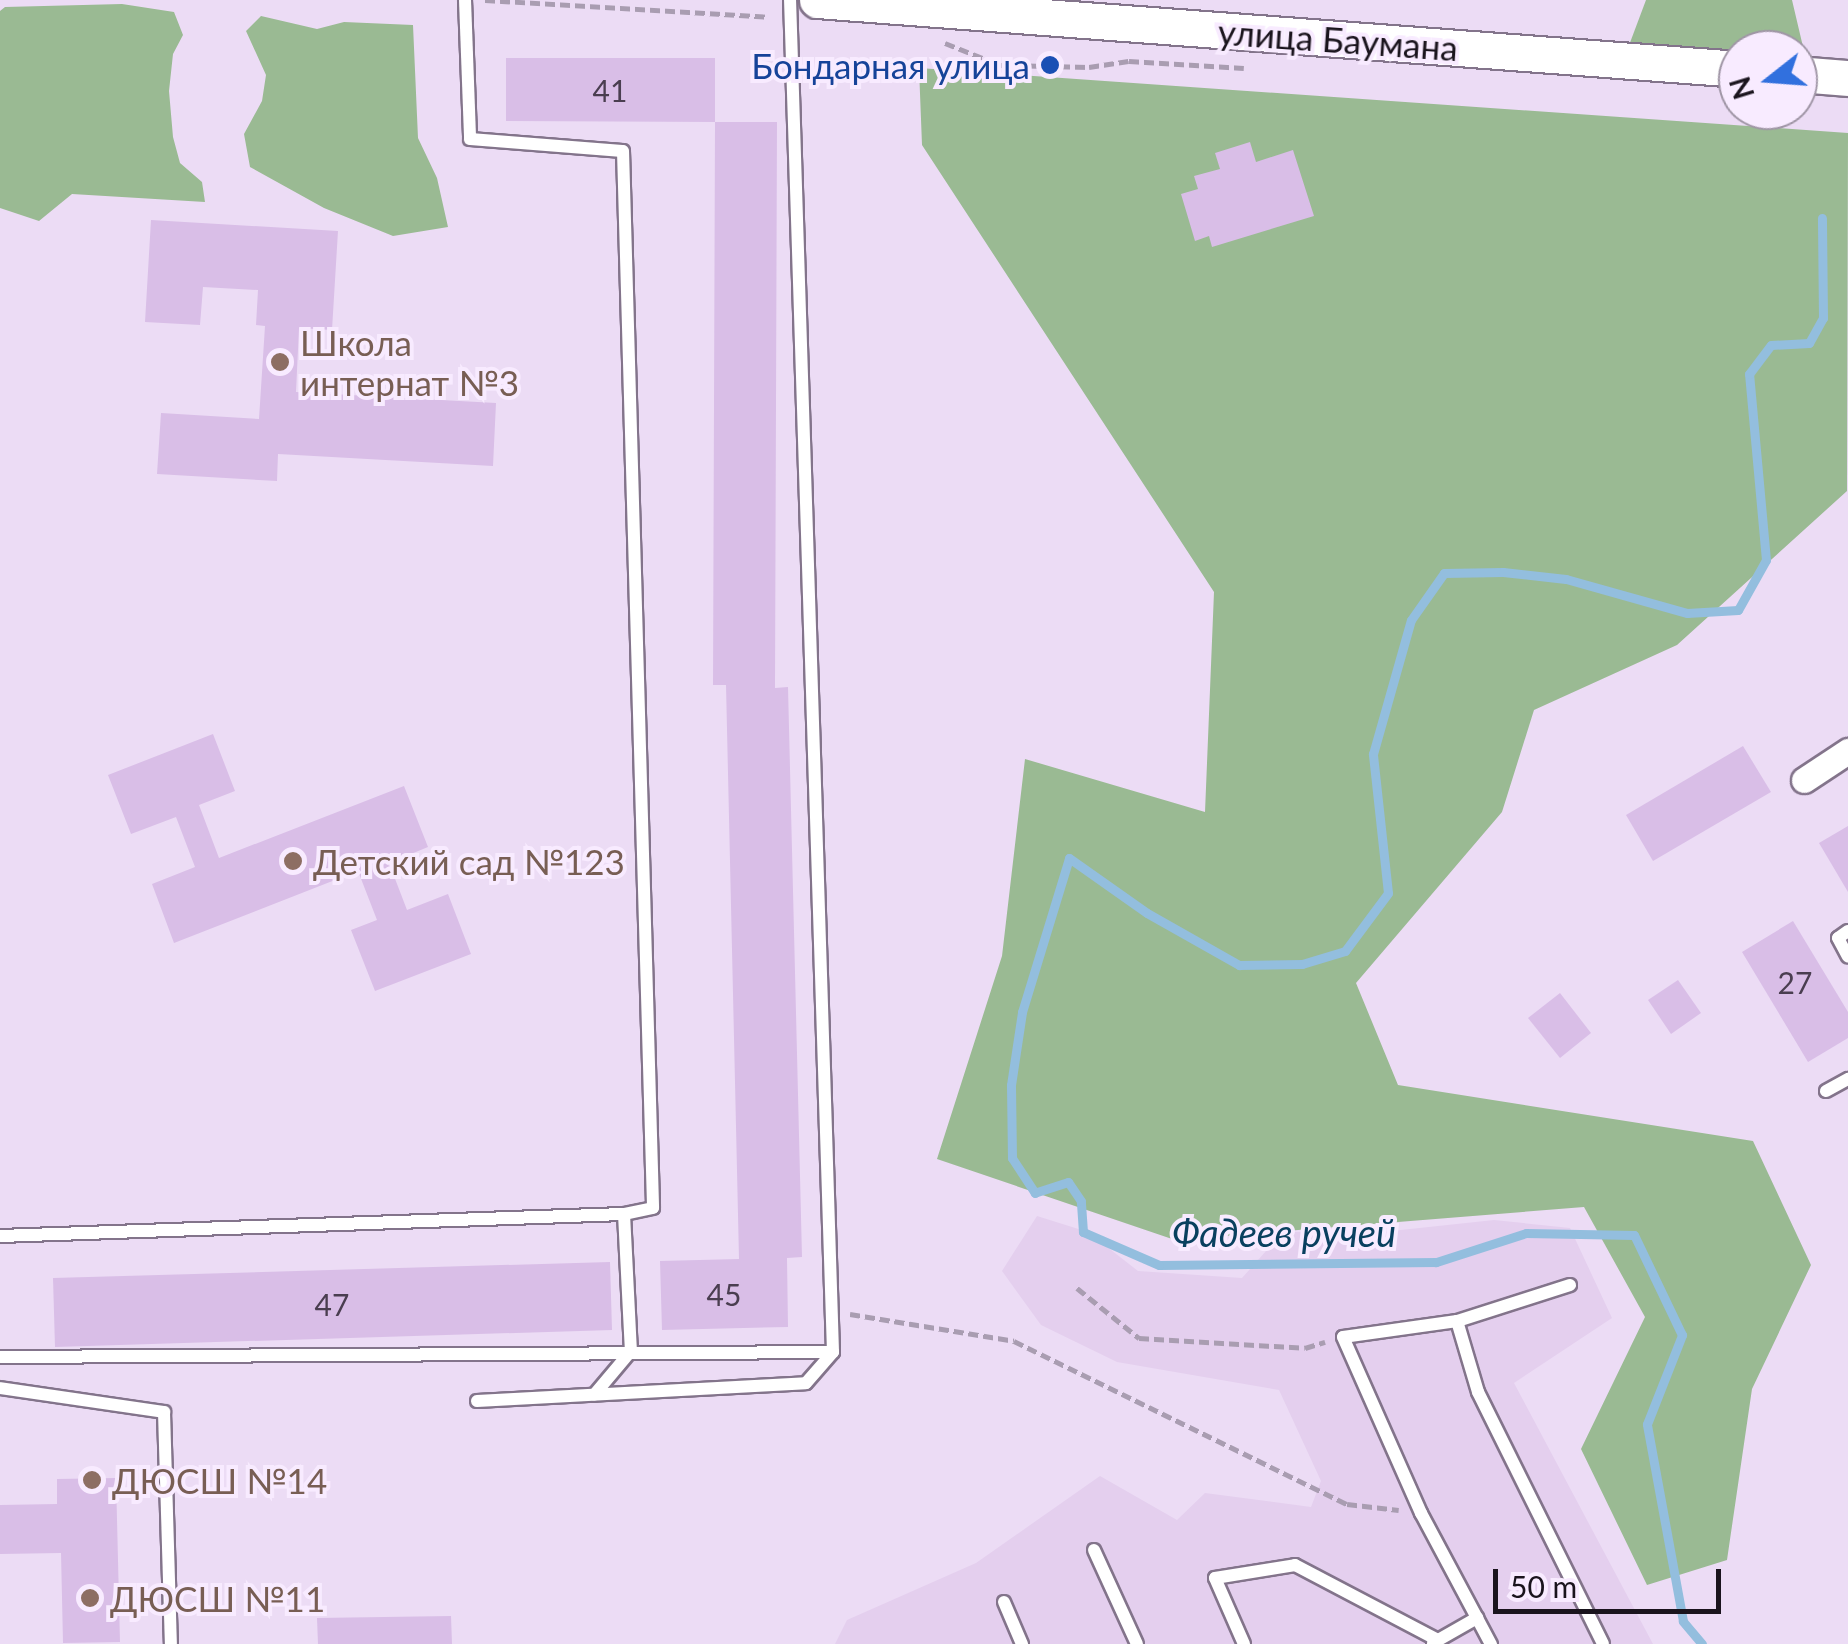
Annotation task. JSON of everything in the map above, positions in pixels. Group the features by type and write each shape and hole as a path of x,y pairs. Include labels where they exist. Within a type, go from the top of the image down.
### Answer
{"street":[{"name":"улица Баумана","path":"818,0 1041,8 1718,67"},
{"path":"1818,76 1848,78"},
{"path":"1804,780 1848,751"}],"lane":[{"path":"0,1236 624,1214 653,1208 623,150 470,140 465,0"},
{"path":"477,1401 806,1384 833,1352 790,0"},
{"path":"1848,932 1838,938 1848,957"},
{"path":"1826,1091 1848,1079"},
{"path":"594,1395 631,1351 624,1214"},
{"path":"1491,1644 1422,1513 1343,1337 1457,1321 1570,1286"},
{"path":"1457,1321 1478,1392 1603,1644"},
{"path":"0,1358 833,1352"},
{"path":"0,1388 164,1412 172,1644"},
{"path":"1094,1550 1137,1644"},
{"path":"1244,1644 1215,1578 1295,1565 1435,1642 1478,1618"},
{"path":"1004,1602 1022,1644"}],"path":[{"path":"1077,1288 1139,1338 1305,1348 1343,1337"},
{"path":"831,1311 1014,1341 1347,1504 1422,1513"}],"shaded area":[{"path":"1037,1216 1088,1232 1138,1271 1242,1278 1283,1232 1382,1232 1494,1220 1570,1228 1612,1318 1514,1383 1653,1644 835,1644 847,1620 976,1563 1100,1476 1177,1520 1205,1493 1311,1507 1321,1481 1279,1390 1117,1362 1041,1325 1002,1271"}],"green space":[{"path":"1646,0 1792,0 1799,30 1718,30 1718,50 1625,56"},
{"path":"122,4 174,12 183,35 173,54 169,91 173,137 180,163 202,182 205,202 72,194 39,221 0,208 0,11 5,7"},
{"path":"261,16 317,29 344,22 413,25 418,138 437,178 448,227 393,236 324,208 250,167 244,134 262,101 266,75 246,31"},
{"path":"919,68 1718,124 1718,130 1848,133 1847,491 1677,645 1534,710 1502,812 1356,983 1398,1085 1753,1141 1811,1265 1752,1389 1727,1560 1647,1585 1581,1449 1645,1317 1584,1207 1175,1240 937,1159 1002,956 1025,759 1205,812 1214,592 922,145"}],"building":[{"path":"506,58 715,58 715,122 506,121"},
{"path":"715,122 777,122 775,688 788,687 802,1257 787,1258 788,1327 662,1330 660,1261 739,1259 726,685 713,685"},
{"path":"1250,142 1256,162 1293,150 1314,216 1212,247 1209,236 1195,241 1181,194 1198,189 1194,176 1220,169 1215,153"},
{"name":"Школа интернат №3","path":"151,220 338,231 332,330 299,328 296,392 496,403 493,466 278,454 277,481 157,474 161,413 259,419 265,326 256,325 258,290 203,287 200,325 145,322"},
{"name":"Детский сад №123","path":"213,734 235,791 199,805 219,858 404,786 428,847 389,863 407,910 448,894 471,954 375,991 351,930 377,920 358,871 174,943 152,884 195,867 176,817 131,834 108,775"},
{"path":"1743,746 1771,792 1653,861 1626,815"},
{"path":"1848,826 1848,892 1819,843"},
{"path":"1793,921 1848,1012 1848,1038 1808,1062 1742,952"},
{"path":"1678,980 1701,1013 1671,1034 1648,1000"},
{"path":"1560,993 1591,1033 1560,1058 1528,1018"},
{"path":"610,1262 612,1330 55,1347 53,1278"},
{"name":"ДЮСШ №11","path":"116,1478 120,1642 63,1643 61,1553 0,1554 0,1505 57,1504 57,1479"},
{"path":"451,1616 452,1644 318,1644 317,1618"}],"waterway":[{"name":"Фадеев ручей","path":"1702,1644 1683,1621 1647,1424 1682,1335 1634,1235 1526,1233 1436,1262 1159,1265 1083,1232 1081,1201 1068,1182 1035,1193 1012,1158 1011,1085 1022,1012 1069,858 1147,913 1239,965 1302,964 1345,951 1388,893 1373,754 1411,620 1444,573 1503,572 1566,579 1687,613 1738,610 1766,560 1749,374 1771,345 1809,343 1823,318 1822,218"}],"place":[{"name":"Бондарная улица","path":"1050,65"},
{"name":"Школа интернат №3","path":"280,362"},
{"name":"Детский сад №123","path":"293,861"},
{"name":"ДЮСШ №14","path":"92,1480"},
{"name":"ДЮСШ №11","path":"90,1598"}]}
